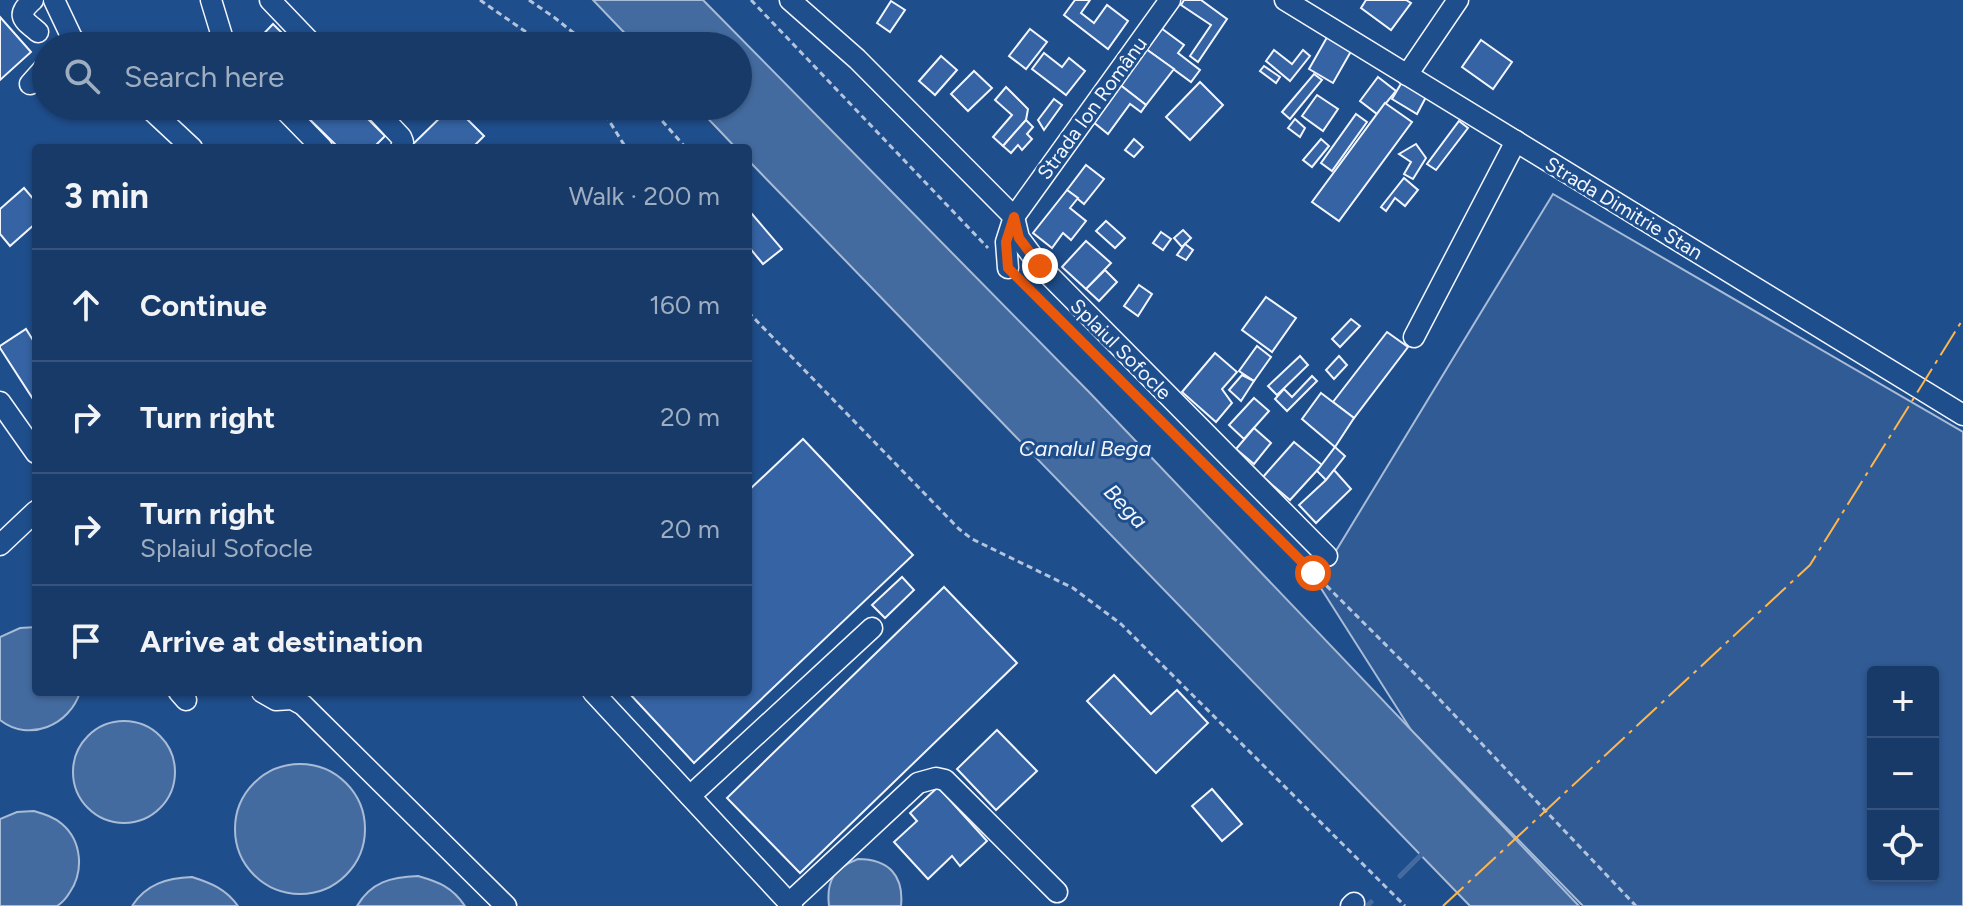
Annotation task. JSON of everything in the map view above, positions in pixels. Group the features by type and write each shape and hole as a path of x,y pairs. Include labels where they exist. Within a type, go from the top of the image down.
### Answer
{"street":[{"path":"33,0 21,15 38,32"},
{"path":"54,0 68,32"},
{"path":"211,0 221,32"},
{"path":"270,0 301,32"},
{"name":"Splaiul Sofocle","path":"790,0 857,59 1014,217 1019,238 1040,266 1327,556"},
{"name":"Strada Ion Românu","path":"1014,217 1170,0"},
{"name":"Strada Dimitrie Stan","path":"1285,0 1963,415"},
{"path":"1407,75 1458,0"},
{"path":"162,120 188,144"},
{"path":"295,120 318,144"},
{"path":"385,120 401,137 402,144"},
{"path":"1414,337 1516,141"},
{"path":"1008,268 1006,242 1014,217"},
{"path":"0,402 32,447"},
{"path":"0,545 32,515"},
{"path":"690,796 872,628"},
{"path":"269,696 282,701 292,699 303,705 506,906"},
{"path":"597,696 791,904 918,783 936,778 945,780 1057,892"}],"path":[{"path":"480,0 526,32"},
{"path":"529,0 572,32"},
{"path":"751,0 1008,268 1424,683 1636,906"},
{"path":"609,120 624,144"},
{"path":"661,120 682,144"},
{"path":"752,316 959,529 972,539 1073,588 1121,624 1405,906"}],"shaded area":[{"path":"1553,194 1963,432 1963,906 1583,906 1411,730 1317,582"}],"water":[{"name":"Canalul Bega","path":"593,0 703,0 735,32 624,32"},
{"name":"Canalul Bega","path":"752,50 1089,392 1579,906 1470,906 752,164 752,144 732,144 709,120 752,120"},
{"path":"32,627 32,696 78,696 67,714 47,727 35,730 11,727 0,720 0,637 20,628"},
{"path":"124,721 144,724 167,743 172,752 175,772 172,792 153,815 144,820 124,823 104,820 81,801 76,792 73,772 76,752 95,729 104,724"},
{"path":"300,764 325,769 346,783 360,804 365,829 360,854 346,875 325,889 300,894 275,889 254,875 240,854 235,829 240,804 254,783 275,769"},
{"path":"34,811 59,822 74,839 79,866 74,884 57,906 0,906 0,819 17,812"},
{"path":"858,859 878,862 892,871 900,886 901,906 829,906 833,876"},
{"path":"418,876 444,886 465,906 357,906 369,891 383,882"},
{"path":"192,877 218,887 238,906 132,906 151,887"}],"building":[{"path":"1075,0 1090,0 1081,13 1094,23 1107,5 1128,21 1108,49 1064,15"},
{"path":"1184,0 1201,0 1227,19 1198,62 1190,56 1211,25 1181,5"},
{"path":"1366,0 1406,0 1411,3 1391,30 1361,8"},
{"path":"891,1 905,10 890,32 877,23"},
{"path":"0,17 31,52 0,80"},
{"path":"273,24 281,32 265,32"},
{"path":"1161,28 1184,45 1178,53 1200,70 1191,82 1146,49"},
{"path":"1030,29 1047,42 1026,69 1009,56"},
{"path":"1330,32 1354,46 1333,83 1309,69"},
{"path":"1481,40 1512,62 1493,89 1462,67"},
{"path":"1146,49 1174,69 1146,105 1119,84"},
{"path":"1274,50 1292,64 1303,50 1310,56 1290,81 1266,61"},
{"path":"1044,53 1062,67 1069,58 1085,71 1066,95 1032,69"},
{"path":"941,56 957,70 935,95 919,81"},
{"path":"1264,66 1280,77 1276,83 1260,71"},
{"path":"974,71 992,88 968,111 951,94"},
{"path":"1314,74 1322,80 1290,119 1282,112"},
{"path":"1378,77 1396,91 1377,114 1360,101"},
{"path":"1200,82 1223,105 1190,140 1166,117"},
{"path":"1402,82 1426,97 1417,114 1392,99"},
{"path":"1119,84 1146,105 1141,112 1130,104 1108,134 1092,121"},
{"path":"1006,87 1028,109 1026,120 1003,146 993,137 1012,115 995,100"},
{"path":"1317,95 1338,109 1323,131 1302,116"},
{"path":"1054,99 1062,105 1044,130 1038,120"},
{"path":"1385,103 1412,122 1339,221 1312,202"},
{"path":"1356,114 1367,122 1332,171 1321,163"},
{"path":"1295,119 1305,128 1300,137 1288,128"},
{"path":"310,120 369,120 385,136 377,144 335,144"},
{"path":"438,120 468,120 484,136 476,144 413,144"},
{"path":"1026,120 1033,127 1027,134 1032,139 1022,150 1018,145 1011,153 1003,146"},
{"path":"1459,121 1468,128 1436,170 1427,164"},
{"path":"1134,139 1143,147 1134,157 1125,150"},
{"path":"1321,139 1329,146 1312,167 1303,160"},
{"path":"1416,144 1426,158 1413,179 1404,174 1411,162 1399,154"},
{"path":"1086,165 1104,179 1084,204 1067,190"},
{"path":"1404,178 1418,190 1405,206 1395,198 1386,211 1381,207"},
{"path":"24,188 32,197 32,227 10,246 0,234 0,209"},
{"path":"1067,190 1078,198 1070,208 1086,221 1071,240 1063,233 1052,248 1033,233"},
{"path":"752,214 782,249 763,264 752,251"},
{"path":"1106,221 1125,238 1115,248 1096,231"},
{"path":"1183,230 1191,238 1182,247 1174,238"},
{"path":"1161,232 1171,239 1163,250 1153,243"},
{"path":"1086,241 1111,263 1086,289 1062,267"},
{"path":"1185,244 1193,250 1186,260 1177,255"},
{"path":"1105,270 1117,282 1099,301 1086,289"},
{"path":"1139,285 1152,294 1138,316 1124,306"},
{"path":"1266,297 1296,318 1272,352 1242,330"},
{"path":"1351,319 1360,326 1340,347 1332,339"},
{"path":"26,329 32,339 32,397 0,348"},
{"path":"1387,332 1408,347 1354,418 1333,402"},
{"path":"1257,346 1271,357 1254,381 1239,371"},
{"path":"1215,353 1237,372 1222,389 1232,403 1216,422 1182,392"},
{"path":"1300,356 1308,365 1277,395 1268,386"},
{"path":"1339,356 1347,365 1334,379 1326,370"},
{"path":"1242,375 1254,381 1241,401 1229,390"},
{"path":"1312,376 1317,381 1287,411 1275,399 1284,389 1292,397"},
{"path":"1321,393 1354,418 1335,447 1302,419"},
{"path":"1254,398 1269,411 1244,439 1229,425"},
{"path":"1254,428 1271,443 1254,464 1236,449"},
{"path":"803,439 913,555 694,763 632,696 752,696 752,487"},
{"path":"1294,442 1322,465 1290,500 1263,477"},
{"path":"1335,447 1345,456 1326,480 1317,471"},
{"path":"1334,470 1351,489 1316,523 1299,505"},
{"path":"902,577 914,590 885,618 872,605"},
{"path":"944,587 1017,663 800,873 727,798"},
{"path":"1114,675 1151,714 1177,690 1208,723 1156,773 1087,701"},
{"path":"997,730 1037,771 996,810 957,769"},
{"path":"938,787 987,841 960,866 952,856 928,879 894,842 917,821 910,813"},
{"path":"1212,789 1242,824 1222,841 1192,806"}],"waterway":[{"path":"1400,876 1425,851"},
{"path":"1367,906 1371,902"}],"power":[{"path":"1443,906 1810,565 1963,319"}],"route":[{"path":"1040,266 1019,238 1014,217 1006,242 1008,268 1313,573"}],"water label":[{"name":"Bega","path":"1126,506"}]}
